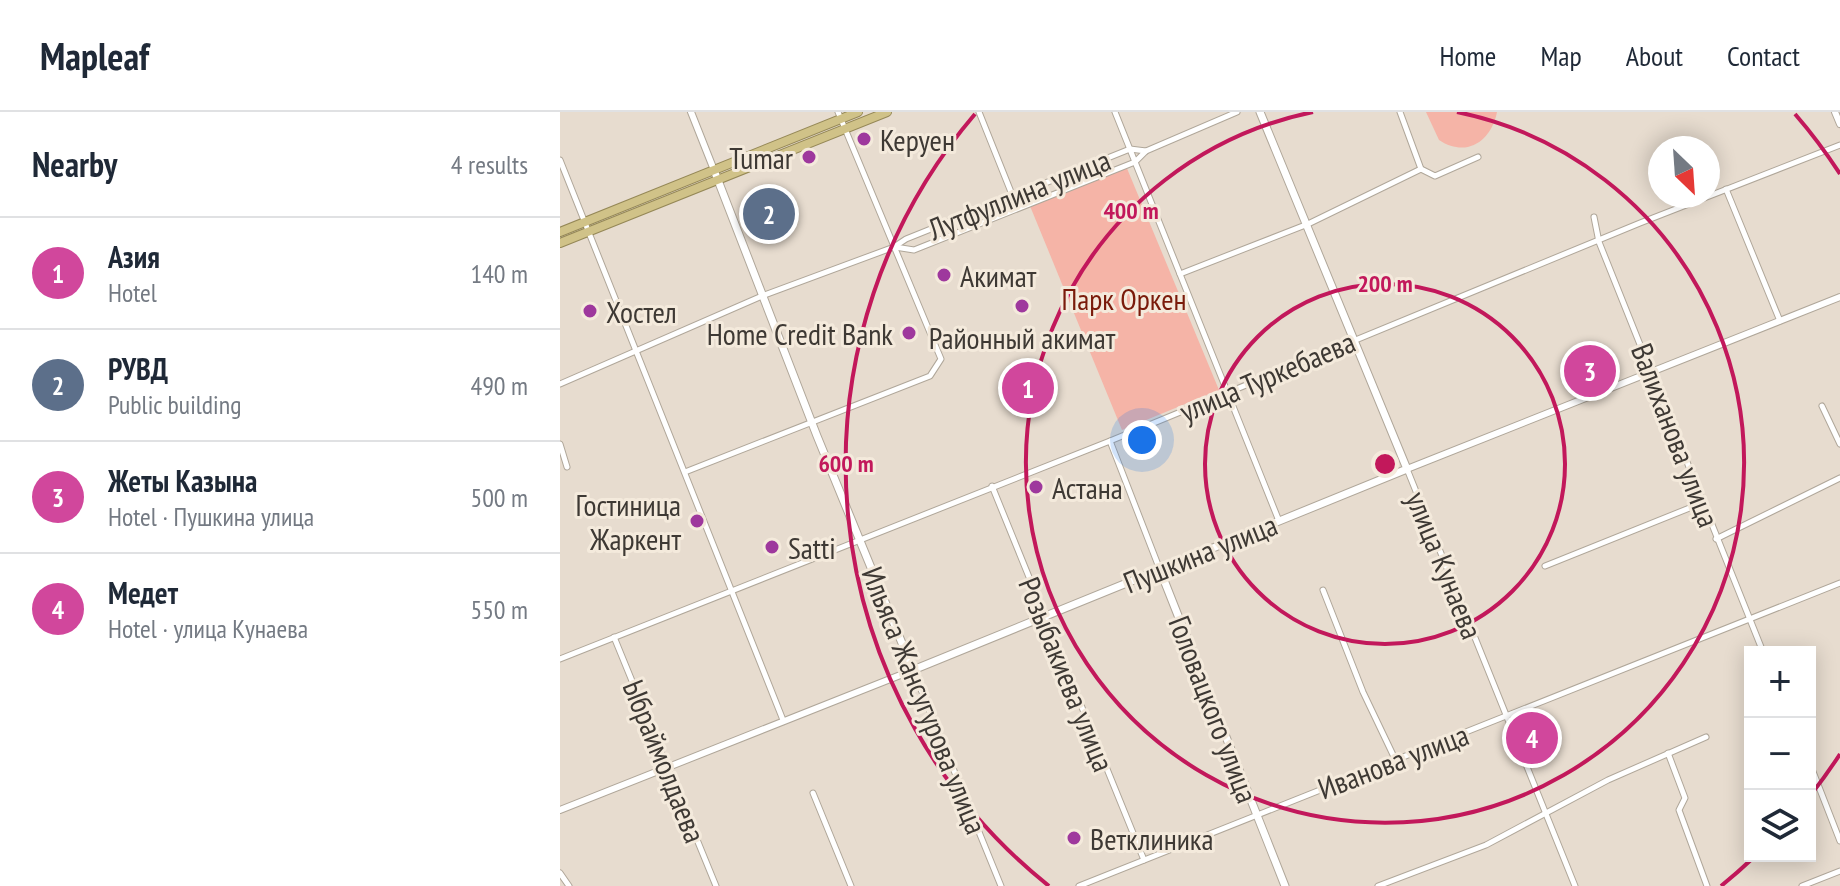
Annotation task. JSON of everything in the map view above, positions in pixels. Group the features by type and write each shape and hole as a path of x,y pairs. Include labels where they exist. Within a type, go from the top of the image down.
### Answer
{"highway":[{"path":"560,232 839,116 858,112"},
{"path":"560,243 887,112"}],"main road":[{"name":"улица Кунаева","path":"1260,112 1407,469"},
{"name":"Ильяса Жансугурова улица","path":"714,170 913,670"},
{"name":"Пушкина улица","path":"913,670 1407,469"},
{"name":"Головацкого улица","path":"1160,570 1285,886"}],"street":[{"name":"Ильяса Жансугурова улица","path":"691,112 714,170"},
{"path":"979,112 1017,207"},
{"path":"1115,112 1279,521"},
{"name":"Лутфуллина улица","path":"894,247 914,250 1135,162 1146,151 1237,112"},
{"path":"1400,112 1421,171"},
{"path":"1835,112 1840,124"},
{"path":"685,472 930,376 940,367 941,359 839,116"},
{"name":"улица Туркебаева","path":"560,659 1110,441 1840,145"},
{"name":"Лутфуллина улица","path":"560,384 762,296 894,247 906,239 1130,149 1146,151"},
{"path":"1180,274 1308,224 1421,171 1435,176 1478,157"},
{"path":"560,160 783,720"},
{"path":"1726,189 1780,321"},
{"name":"Валиханова улица","path":"1594,217 1599,242 1760,646"},
{"name":"Пушкина улица","path":"1407,469 1840,297"},
{"path":"1822,406 1840,444"},
{"name":"Головацкого улица","path":"1110,441 1160,570"},
{"path":"560,444 567,467"},
{"name":"улица Кунаева","path":"1407,469 1575,886"},
{"path":"1716,539 1840,478"},
{"name":"Розыбакиева улица","path":"992,486 1144,860"},
{"path":"1545,566 1702,503"},
{"name":"Иванова улица","path":"1079,886 1749,622 1840,583"},
{"path":"1323,590 1363,692 1395,759"},
{"name":"Ыбраймолдаева","path":"614,637 716,886"},
{"name":"Ильяса Жансугурова улица","path":"913,670 1001,886"},
{"name":"Пушкина улица","path":"560,810 913,670"},
{"path":"1378,886 1486,845 1706,737"},
{"path":"1668,753 1685,798 1679,810 1707,886"},
{"path":"1816,779 1840,841"},
{"path":"813,793 851,886"},
{"path":"1802,886 1840,871"},
{"path":"560,873 569,886"}],"green space":[{"path":"1426,112 1497,112 1494,123 1483,139 1468,147 1459,147 1439,140"},
{"name":"Парк Оркен","path":"1126,166 1219,390 1122,430 1030,206"}],"place":[{"name":"Керуен","path":"864,139"},
{"name":"Tumar","path":"809,157"},
{"name":"РУВД","path":"769,214"},
{"name":"Акимат","path":"944,275"},
{"name":"Районный акимат","path":"1022,306"},
{"name":"Хостел","path":"590,311"},
{"name":"Home Credit Bank","path":"909,333"},
{"name":"Жеты Казына","path":"1590,371"},
{"name":"Азия","path":"1028,388"},
{"name":"Астана","path":"1036,487"},
{"name":"Гостиница Жаркент","path":"697,521"},
{"name":"Satti","path":"772,547"},
{"name":"Медет","path":"1532,738"},
{"name":"Ветклиника","path":"1074,838"}]}
